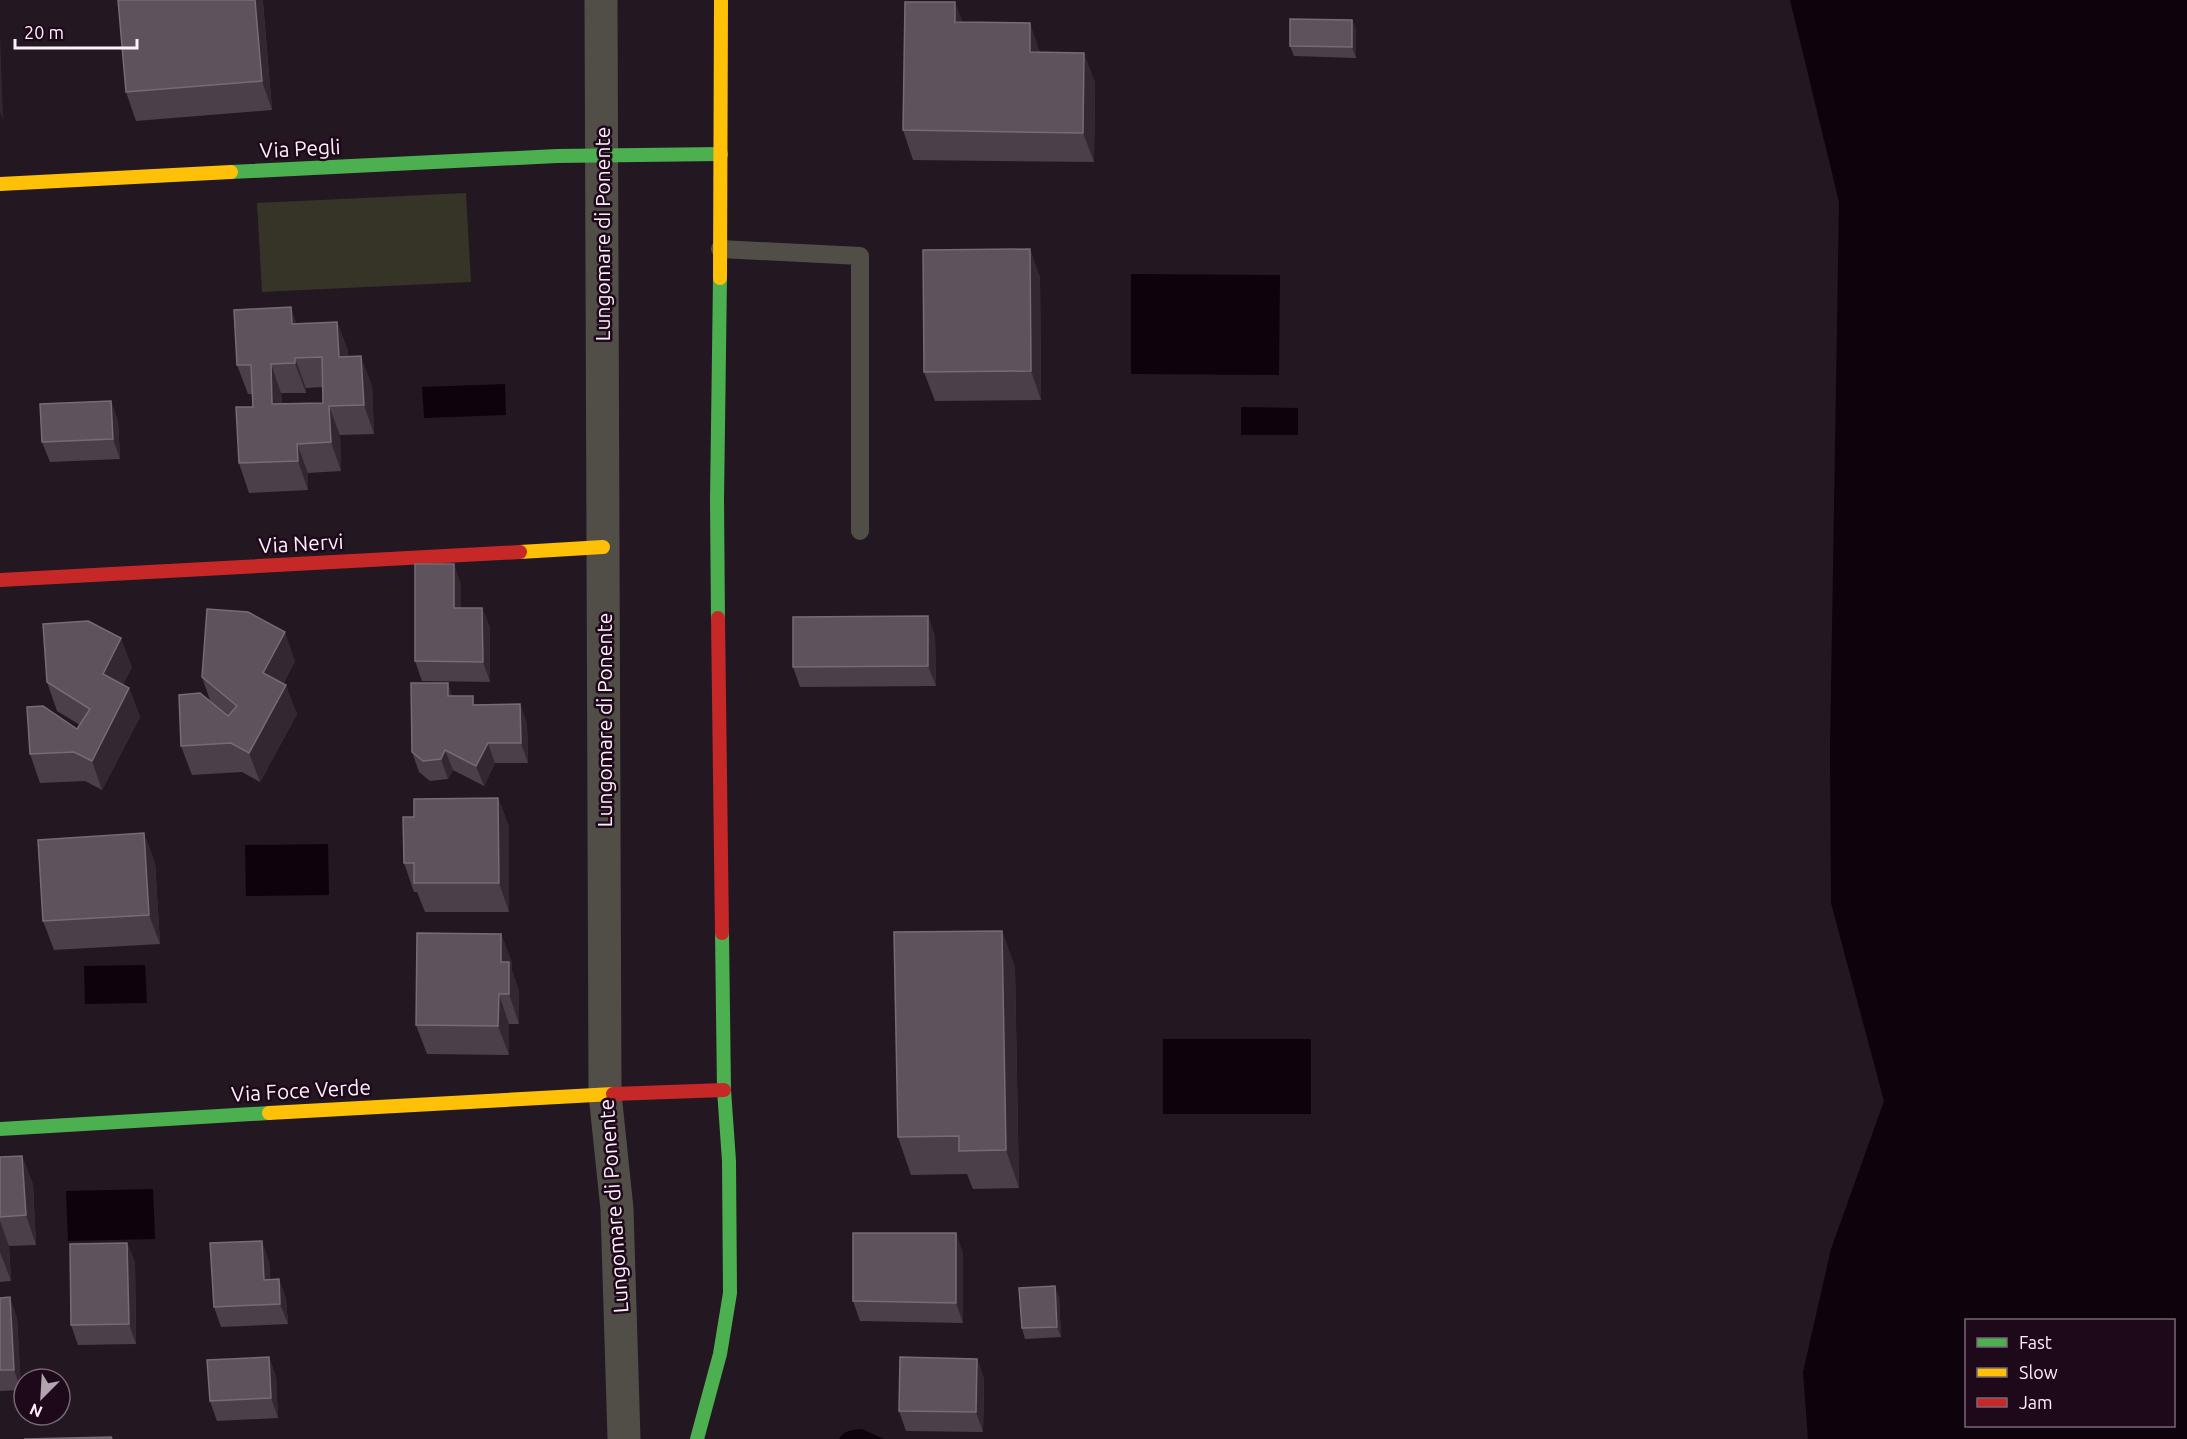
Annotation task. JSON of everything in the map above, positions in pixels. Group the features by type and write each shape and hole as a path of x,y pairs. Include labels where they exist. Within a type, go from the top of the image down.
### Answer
{"street":[{"name":"Lungomare di Ponente","path":"602,0 605,1094 617,1209 624,1439"},
{"path":"697,1439 717,1370 729,1299 729,1174 724,1090 717,500 722,154 721,0"},
{"name":"Via Pegli","path":"0,184 602,155 722,154"},
{"name":"Via Nervi","path":"0,580 603,547"},
{"name":"Via Foce Verde","path":"0,1129 605,1094 724,1090"}],"lane":[{"path":"720,249 860,256 860,531"}],"shaded area":[{"path":"1790,0 2187,0 2187,1439 1808,1439 1803,1372 1831,1249 1884,1101 1831,903 1830,750 1839,202"},
{"path":"466,193 471,282 262,292 257,203"},
{"path":"1131,274 1280,275 1279,375 1131,374"},
{"path":"505,384 506,415 424,418 422,387"},
{"path":"1241,407 1298,408 1298,435 1241,435"},
{"path":"328,844 329,895 246,896 245,845"},
{"path":"145,965 147,1003 85,1004 84,966"},
{"path":"1163,1039 1311,1039 1311,1114 1163,1114"},
{"path":"153,1189 155,1239 68,1241 66,1191"},
{"path":"862,1429 884,1439 839,1439 846,1432"}],"building":[{"path":"118,0 255,0 262,81 126,92"},
{"path":"905,2 955,2 955,22 1030,23 1030,52 1084,53 1083,133 903,130"},
{"path":"1290,19 1352,20 1352,47 1290,46"},
{"path":"1030,249 1031,371 924,372 923,250"},
{"path":"291,307 292,324 337,322 339,357 361,356 364,405 329,406 331,442 297,444 298,461 239,463 236,407 253,407 251,365 237,365 234,310","holes":["322,357 323,403 272,404 271,364 295,363 295,358"]},
{"path":"111,401 113,439 42,442 40,404"},
{"path":"415,564 454,564 454,608 482,608 483,662 415,661"},
{"path":"207,609 248,612 285,632 263,673 286,685 249,753 231,743 181,746 179,695 200,693 228,716 237,706 202,677"},
{"path":"928,616 928,666 793,667 793,617"},
{"path":"88,621 121,638 103,674 129,688 92,761 74,752 30,754 27,707 43,706 77,729 90,709 47,682 43,624"},
{"path":"411,683 448,683 448,696 473,696 473,705 520,704 521,743 488,743 476,766 445,750 441,759 423,761 412,752"},
{"path":"498,798 499,883 414,883 414,863 404,863 403,817 414,817 414,799"},
{"path":"144,833 149,915 43,921 38,840"},
{"path":"1002,931 1006,1150 959,1151 959,1136 898,1137 894,932"},
{"path":"417,933 501,934 501,962 509,962 509,994 499,994 498,1026 416,1025"},
{"path":"22,1156 26,1215 0,1217 0,1157"},
{"path":"853,1233 956,1233 956,1303 853,1301"},
{"path":"262,1241 264,1280 279,1279 280,1304 214,1307 210,1243"},
{"path":"127,1243 129,1324 71,1325 70,1244"},
{"path":"1055,1286 1057,1327 1022,1328 1019,1288"},
{"path":"10,1297 14,1367 12,1370 0,1370 0,1298"},
{"path":"269,1357 271,1398 210,1401 207,1360"},
{"path":"900,1357 977,1359 976,1412 899,1411"},
{"path":"111,1437 112,1439 24,1439"}],"traffic: fast":[{"path":"231,172 557,156 721,154"},
{"path":"718,618 720,278"},
{"path":"697,1439 720,1354 730,1293 729,1161 724,1090 722,933"},
{"path":"0,1129 269,1113"}],"traffic: slow":[{"path":"720,278 721,0"},
{"path":"0,184 231,172"},
{"path":"520,552 603,547"},
{"path":"269,1113 613,1094"}],"traffic: jam":[{"path":"0,580 520,552"},
{"path":"718,618 722,933"},
{"path":"613,1094 724,1090"}]}
